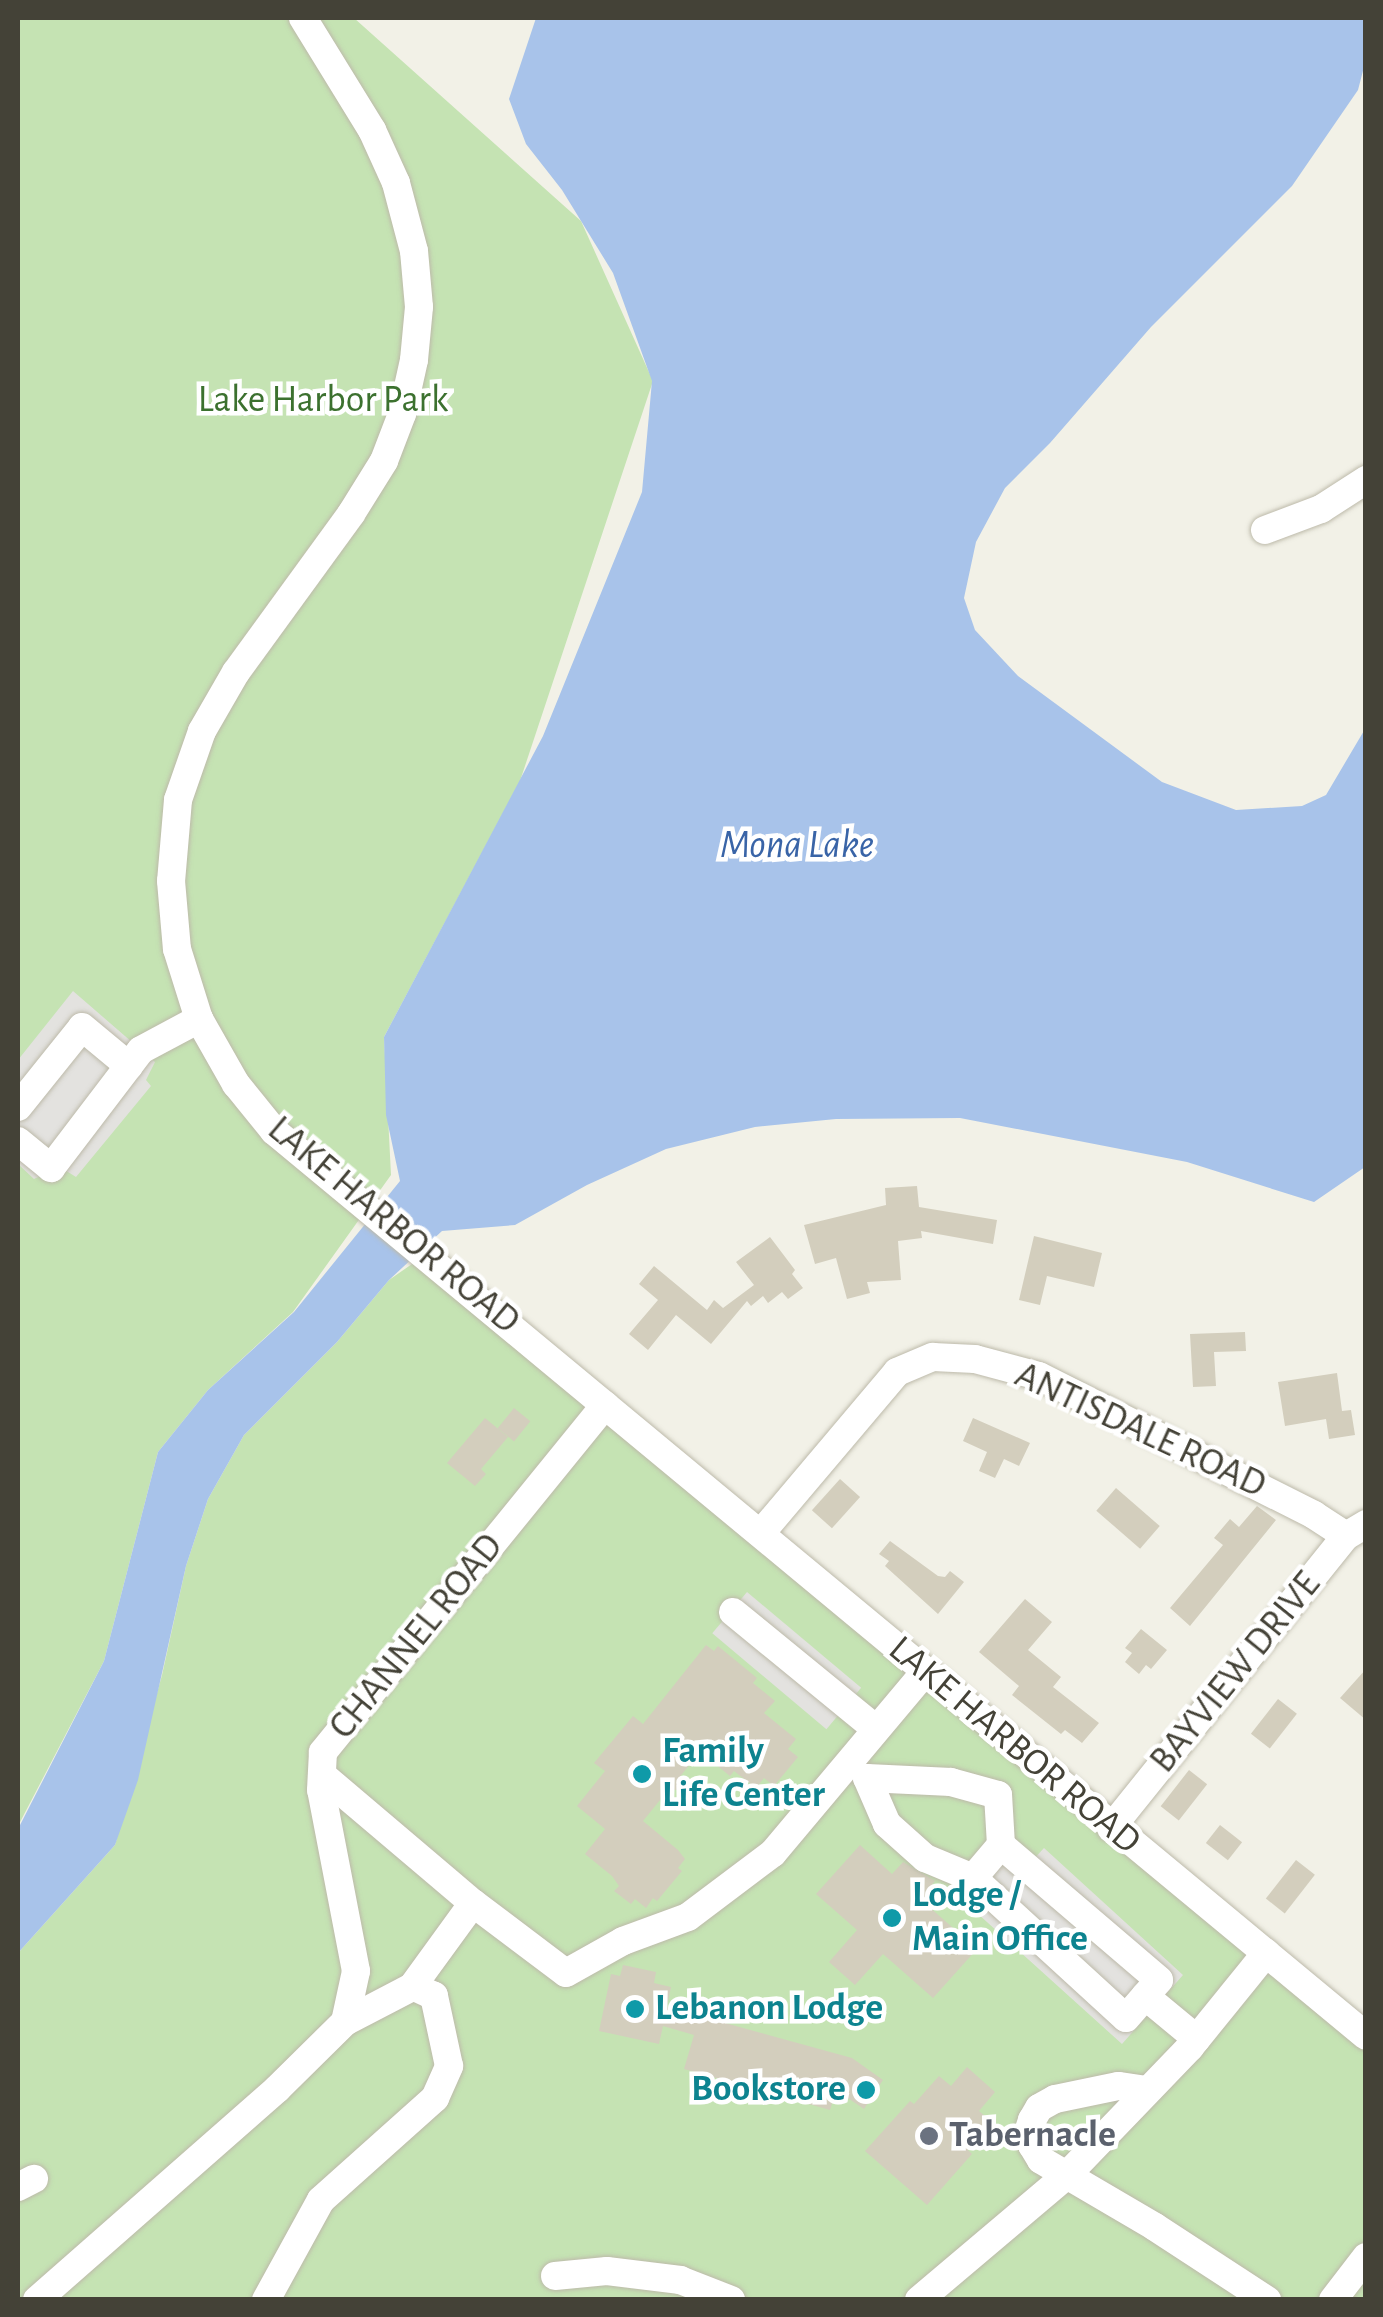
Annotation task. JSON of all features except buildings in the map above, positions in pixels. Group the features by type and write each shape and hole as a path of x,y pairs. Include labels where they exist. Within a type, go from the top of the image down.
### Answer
{"street":[{"name":"LAKE HARBOR ROAD","path":"303,18 372,130 396,183 414,251 419,307 414,360 402,414 384,461 351,514 236,672 202,730 178,800 171,880 177,949 198,1019 236,1084 274,1131 1366,2036"},
{"path":"1266,530 1321,509 1366,480"},
{"path":"18,1142 51,1168 141,1050 198,1019"},
{"path":"18,1108 82,1027 128,1066"},
{"name":"ANTISDALE ROAD","path":"762,1533 897,1372 933,1358 974,1359 1039,1376 1314,1515 1356,1530"},
{"name":"CHANNEL ROAD","path":"345,2022 356,1971 322,1775 323,1752 604,1406"},
{"name":"BAYVIEW DRIVE","path":"1111,1828 1356,1530"},
{"path":"734,1612 876,1729"},
{"path":"322,1775 473,1903 566,1972 623,1941 688,1917 773,1853 857,1770 876,1729 924,1673"},
{"path":"857,1770 952,1782 998,1795 1000,1845 972,1878"},
{"path":"857,1770 887,1824 924,1858 972,1878 1126,2018 1159,1980 1000,1845"},
{"path":"37,2300 277,2088 345,2022 413,1986 473,1903"},
{"path":"919,2300 1067,2175 1197,2039 1266,1953"},
{"path":"266,2300 321,2200 434,2098 450,2066 434,1996 413,1986"},
{"path":"1146,1996 1197,2039"},
{"path":"1146,2090 1118,2086 1077,2091 1039,2108 1028,2132 1040,2160 1267,2300"},
{"path":"1333,2300 1366,2258"},
{"path":"555,2276 607,2271 680,2280 731,2300"}],"green space":[{"name":"Lake Harbor Park","path":"18,18 354,18 581,221 653,381 520,781 384,1037 391,1175 293,1312 208,1390 158,1452 104,1661 18,1826"},
{"path":"425,1255 1365,2036 1365,2299 18,2299 18,1953 115,1845 162,1675 186,1566 208,1499 244,1435 337,1342 389,1280"}],"shaded area":[{"path":"73,991 155,1062 146,1080 151,1086 76,1177 60,1167 34,1179 18,1164 18,1060"},
{"path":"747,1592 861,1688 826,1729 712,1633"},
{"path":"1006,1842 1030,1863 1044,1848 1183,1975 1122,2044 957,1895"}],"water":[{"name":"Mona Lake","path":"536,18 1365,18 1365,63 1358,90 1292,186 1151,327 1050,443 1005,488 976,542 964,598 975,630 1018,676 1162,782 1236,810 1302,806 1326,795 1365,729 1365,1167 1314,1202 1187,1162 960,1118 836,1119 755,1127 666,1149 587,1185 515,1225 442,1231 389,1280 337,1342 244,1435 208,1499 186,1566 138,1780 115,1845 18,1953 18,1829 104,1661 158,1452 208,1390 294,1312 400,1181 386,1115 384,1037 543,736 642,492 652,381 613,273 562,190 526,144 509,99"}],"place":[{"name":"Family Life Center","path":"642,1774"},
{"name":"Lodge / Main Office","path":"892,1918"},
{"name":"Lebanon Lodge","path":"635,2009"},
{"name":"Bookstore","path":"866,2090"},
{"name":"Tabernacle","path":"929,2136"}]}
